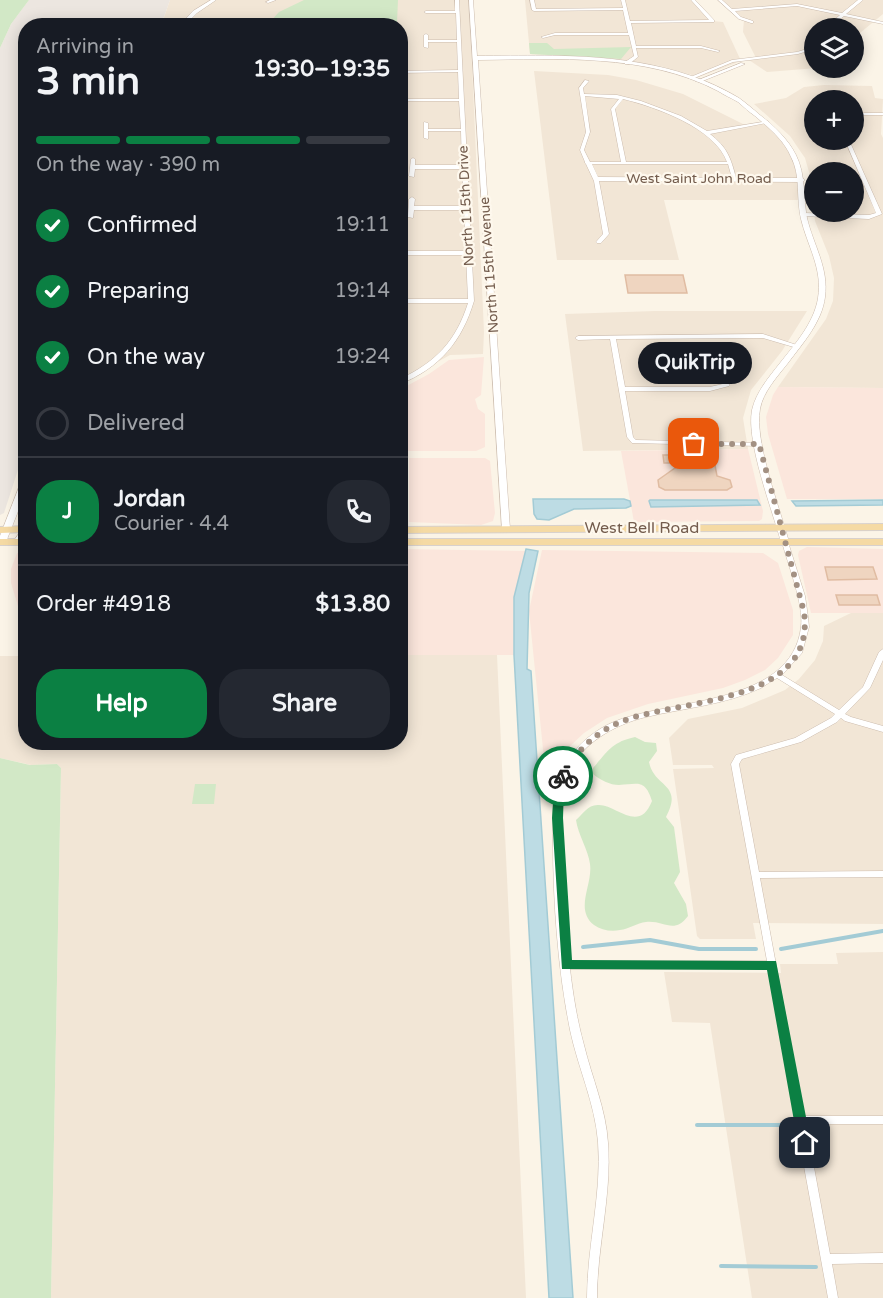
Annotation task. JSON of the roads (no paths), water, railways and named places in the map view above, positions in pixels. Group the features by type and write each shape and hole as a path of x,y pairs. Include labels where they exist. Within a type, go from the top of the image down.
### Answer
{"main road":[{"name":"West Bell Road","path":"408,530 883,527"},
{"path":"408,536 495,536 506,529"},
{"path":"2,536 18,532"},
{"path":"2,536 18,541"},
{"name":"West Bell Road","path":"408,542 883,542"}],"street":[{"path":"182,18 204,0"},
{"path":"189,18 214,0"},
{"path":"267,2 274,0"},
{"name":"North 115th Drive","path":"408,377 432,363 455,341 461,332 471,301 457,0"},
{"name":"North 115th Avenue","path":"471,0 506,529"},
{"path":"532,0 534,10 625,9"},
{"path":"623,0 636,56 627,63"},
{"path":"628,22 712,21 693,0"},
{"path":"720,0 751,22"},
{"path":"838,18 861,0"},
{"path":"731,10 797,5 883,23"},
{"path":"426,18 426,10 457,12"},
{"path":"543,37 555,34 631,34"},
{"path":"426,47 426,38 458,41"},
{"path":"635,50 701,47 718,51"},
{"path":"698,81 749,60 804,50"},
{"path":"475,58 581,58 627,63 690,78 737,99 766,122 791,150 802,180 804,215"},
{"path":"690,78 720,64 740,59 749,60"},
{"path":"408,72 460,71"},
{"path":"587,81 581,86 588,132 582,150 596,179 606,234 599,242"},
{"path":"582,95 622,98 648,105 706,133 723,148 734,178"},
{"path":"622,98 613,109 624,163"},
{"path":"408,100 460,100"},
{"path":"864,114 883,114"},
{"path":"706,133 766,122"},
{"path":"426,123 426,138"},
{"path":"426,130 462,130"},
{"path":"412,176 413,159"},
{"path":"587,163 730,163"},
{"path":"413,167 464,167"},
{"path":"864,177 879,210 878,216 864,216"},
{"name":"West Saint John Road","path":"596,179 802,180"},
{"path":"411,217 412,199"},
{"path":"412,208 466,208"},
{"path":"592,1298 592,1265 603,1173 603,1144 595,1097 575,1033 569,999 557,804 559,787 573,758 598,734 618,723 646,714 745,692 777,675 799,650 805,625 804,612 759,444 755,416 764,389 797,346 816,316 823,287 820,263 806,222"},
{"path":"408,253 468,252"},
{"path":"408,301 471,301"},
{"path":"613,337 630,437 634,442 759,444"},
{"path":"578,338 750,337 783,346 797,346"},
{"path":"622,389 710,389 727,385"},
{"path":"2,536 18,498"},
{"path":"833,1298 735,768 737,759 798,740 841,715 866,688 883,652"},
{"path":"777,675 841,715 865,725 883,729"},
{"path":"755,875 883,874"},
{"path":"566,965 772,965"},
{"path":"801,1120 883,1120"},
{"path":"826,1259 883,1258"}],"water":[{"path":"533,499 624,499 630,501 631,506 574,509 549,520 537,519 534,514"},
{"path":"650,500 757,500 760,505 651,507"},
{"path":"883,500 883,505 796,506 792,501"},
{"path":"526,549 538,551 529,593 527,669 531,671 573,1298 549,1298 514,655 514,597"}],"waterway":[{"path":"781,949 883,931"},
{"path":"583,947 650,940 699,949 756,949"},
{"path":"697,1125 791,1125"},
{"path":"721,1266 816,1267"}],"place":[{"name":"QuikTrip","path":"694,444"}]}
